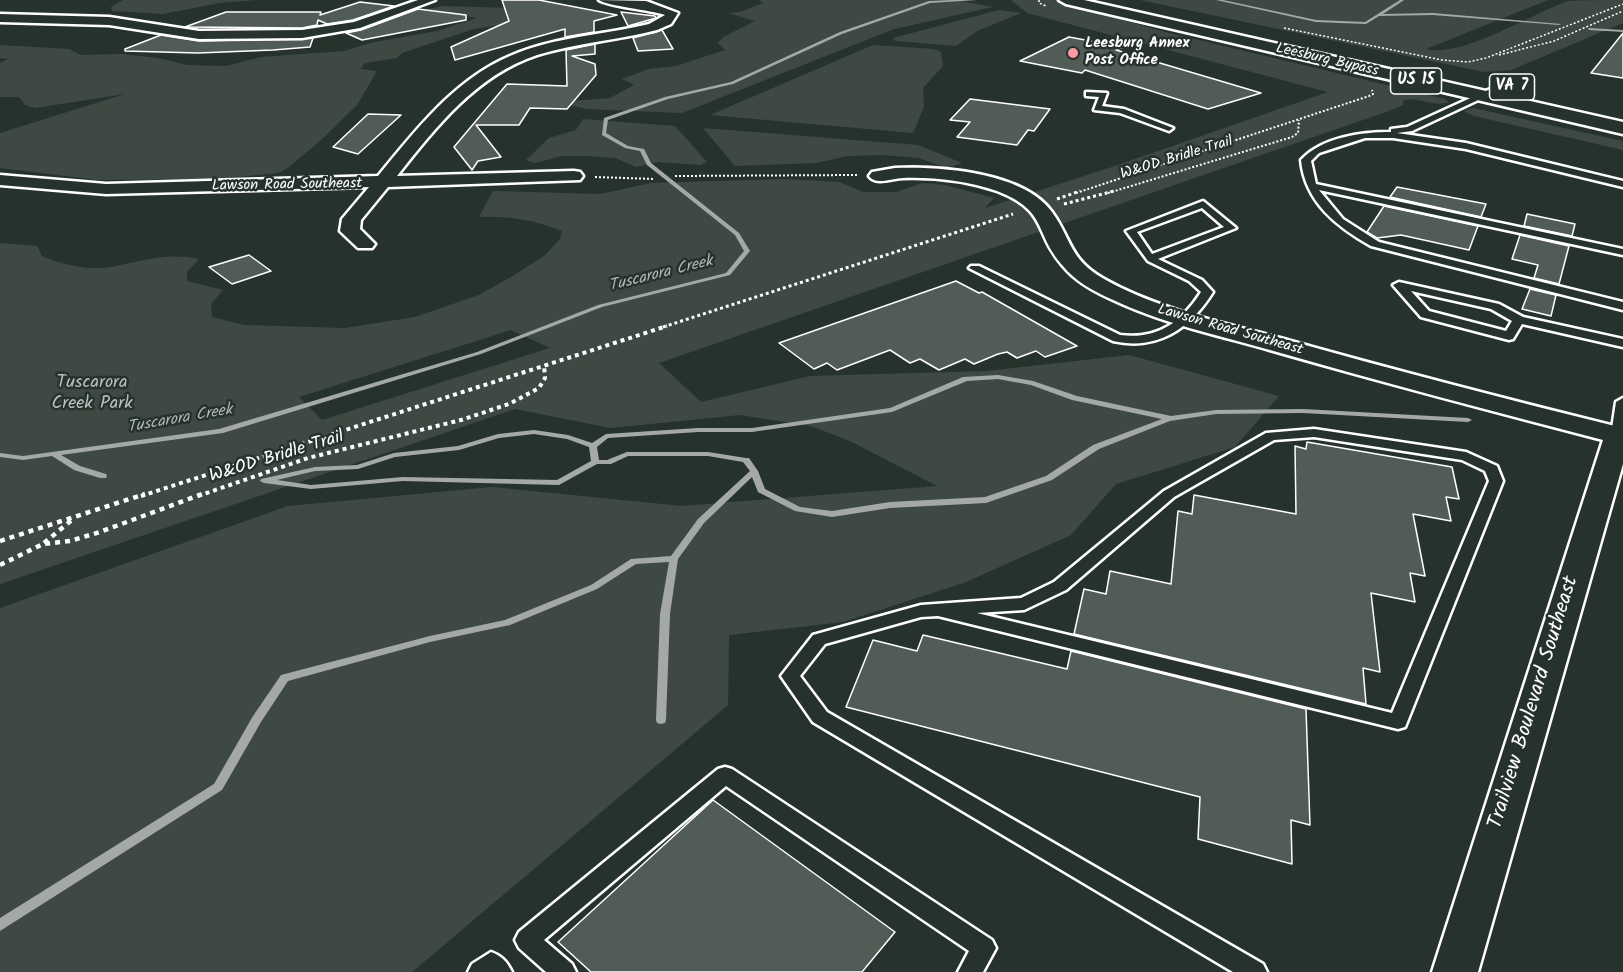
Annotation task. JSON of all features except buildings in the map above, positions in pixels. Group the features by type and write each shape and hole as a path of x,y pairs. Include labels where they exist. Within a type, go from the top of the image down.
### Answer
{"highway":[{"name":"Leesburg Bypass","path":"1070,1 1623,128"},
{"name":"Leesburg Bypass","path":"1114,1 1623,114"},
{"name":"VA 7","path":"1401,64 1560,96"}],"street":[{"path":"0,18 109,21 199,35 293,34 341,28 429,0"},
{"path":"408,8 442,0"},
{"path":"365,244 350,231 352,219 449,106 486,73 534,52 652,27 667,21 672,14 658,7 605,0"},
{"name":"Lawson Road Southeast","path":"878,176 907,172 963,178 1016,194 1038,206 1061,250 1087,277 1133,301 1186,320 1621,425"},
{"name":"Lawson Road Southeast","path":"0,180 106,189 574,176"},
{"name":"Trailview Boulevard Southeast","path":"1455,972 1621,425"}],"lane":[{"path":"1502,87 1408,129 1364,135 1316,151 1306,160 1305,174 1319,200 1352,232 1376,244 1623,306"},
{"path":"1089,94 1104,95 1097,108 1121,111 1169,128"},
{"path":"1364,135 1393,135 1448,143 1623,184"},
{"path":"1312,186 1623,252"},
{"path":"975,268 1117,338 1135,342 1156,339 1186,320 1207,292 1202,284 1161,266 1151,258 1141,250 1131,231 1203,204 1231,228 1151,258"},
{"path":"1519,320 1509,336 1425,314 1400,285 1495,306 1519,320 1623,343"},
{"path":"939,610 1398,722 1496,481 1492,469 1466,456 1314,433 1271,436 1169,494 1060,586 1024,604 921,611 819,639 790,676 820,717 1255,972"},
{"path":"564,972 527,940 725,775 984,948 970,972"},
{"path":"480,972 491,963 500,972"}],"path":[{"path":"1486,58 1623,4"},
{"path":"1276,27 1433,59 1474,61 1554,41 1623,11"},
{"path":"1299,120 1369,96"},
{"name":"W&OD Bridle Trail","path":"1299,120 1299,133 1292,137 1135,186 1069,203 1050,203 1299,120"},
{"path":"675,176 841,173 878,176"},
{"path":"574,176 655,178"},
{"path":"0,541 1015,213"},
{"name":"W&OD Bridle Trail","path":"0,565 43,544 70,541 299,461 390,440 498,407 533,394 544,384 546,376 544,365"},
{"path":"43,544 75,517"}],"green space":[{"path":"123,0 256,0 219,3 163,14 112,11 111,7"},
{"path":"759,0 957,0 993,7 894,29 682,113 587,109 569,105 572,101 610,98 634,85 622,79 649,69 676,66 725,50 718,43 723,37 755,21 728,13 740,12 763,3"},
{"name":"Tuscarora Creek Park","path":"1011,0 1053,0 1169,33 1445,99 1449,102 1437,104 1415,99 1403,100 1403,105 1386,112 659,363 701,402 810,376 987,371 1129,355 1279,396 1235,447 1116,484 1071,535 966,582 843,622 729,635 728,705 412,972 0,972 0,608 288,506 492,487 682,506 937,486 850,441 811,426 740,415 611,428 515,409 0,584 0,243 37,246 42,256 84,268 111,267 176,256 199,259 187,272 187,281 223,290 211,304 212,317 244,325 345,328 415,317 479,295 545,255 560,239 562,231 531,221 479,217 493,191 601,194 651,183 786,179 839,182 863,192 896,192 922,183 945,185 994,198 985,208 1112,167 1328,92 1027,13","holes":["511,330 550,348 322,420 299,397"]},
{"path":"1140,0 1548,0 1426,49 1441,50 1477,41 1568,1 1623,0 1623,23 1511,70 1484,72"},
{"path":"443,6 509,8 519,22 474,29 402,53 397,58 365,63 360,69 377,71 357,105 319,142 289,167 278,173 218,179 98,180 0,168 0,133 125,94 35,108 25,105 19,97 0,97 0,63 8,59 0,58 0,45 69,49 81,55 121,54 158,58 187,65 226,66 262,57 344,51 370,43 437,31 477,18 428,9"},
{"path":"999,10 1021,13 977,31 956,46 896,41 893,38"},
{"path":"873,45 934,49 941,52 943,66 923,88 924,107 913,133 710,115"},
{"path":"1473,108 1623,141 1623,150 1465,112"},
{"path":"583,119 675,126 707,162 701,165 658,162 636,167 615,158 586,156 562,156 535,163 526,160 549,138 576,130"},
{"path":"703,128 918,145 962,163 946,168 919,158 883,155 847,156 817,163 735,166"}],"waterway":[{"name":"Tuscarora Creek","path":"0,455 23,458 220,431 479,353 600,306 728,274 747,251 737,234 649,164 642,150 627,147 604,134 606,119 667,98 732,83 841,33 930,2 975,0"},
{"name":"Tuscarora Creek","path":"1218,0 1316,21 1366,23 1402,0"},
{"path":"1380,15 1433,14 1559,24"},
{"path":"1589,29 1623,31"},
{"path":"593,446 606,436 698,430 752,430 892,410 966,379 998,377 1033,383 1075,398 1168,418"},
{"path":"754,471 761,490 798,509 832,514 890,505 986,500 1049,478 1096,447 1168,419 1216,412 1303,411 1468,420"},
{"path":"271,479 315,469 358,467 394,455 459,448 498,436 534,432 568,437 593,446"},
{"path":"593,446 595,462"},
{"path":"53,454 77,468 103,476"},
{"path":"595,462 608,462 627,454 708,454 746,460 754,471"},
{"path":"264,481 311,487 403,479 559,483 595,462"},
{"path":"674,559 701,521 754,471"},
{"path":"0,925 218,787 257,719 285,678 430,639 507,623 594,587 634,561 674,559"},
{"path":"661,720 665,614 674,559"}],"place":[{"name":"Leesburg Annex Post Office","path":"1073,53"}]}
